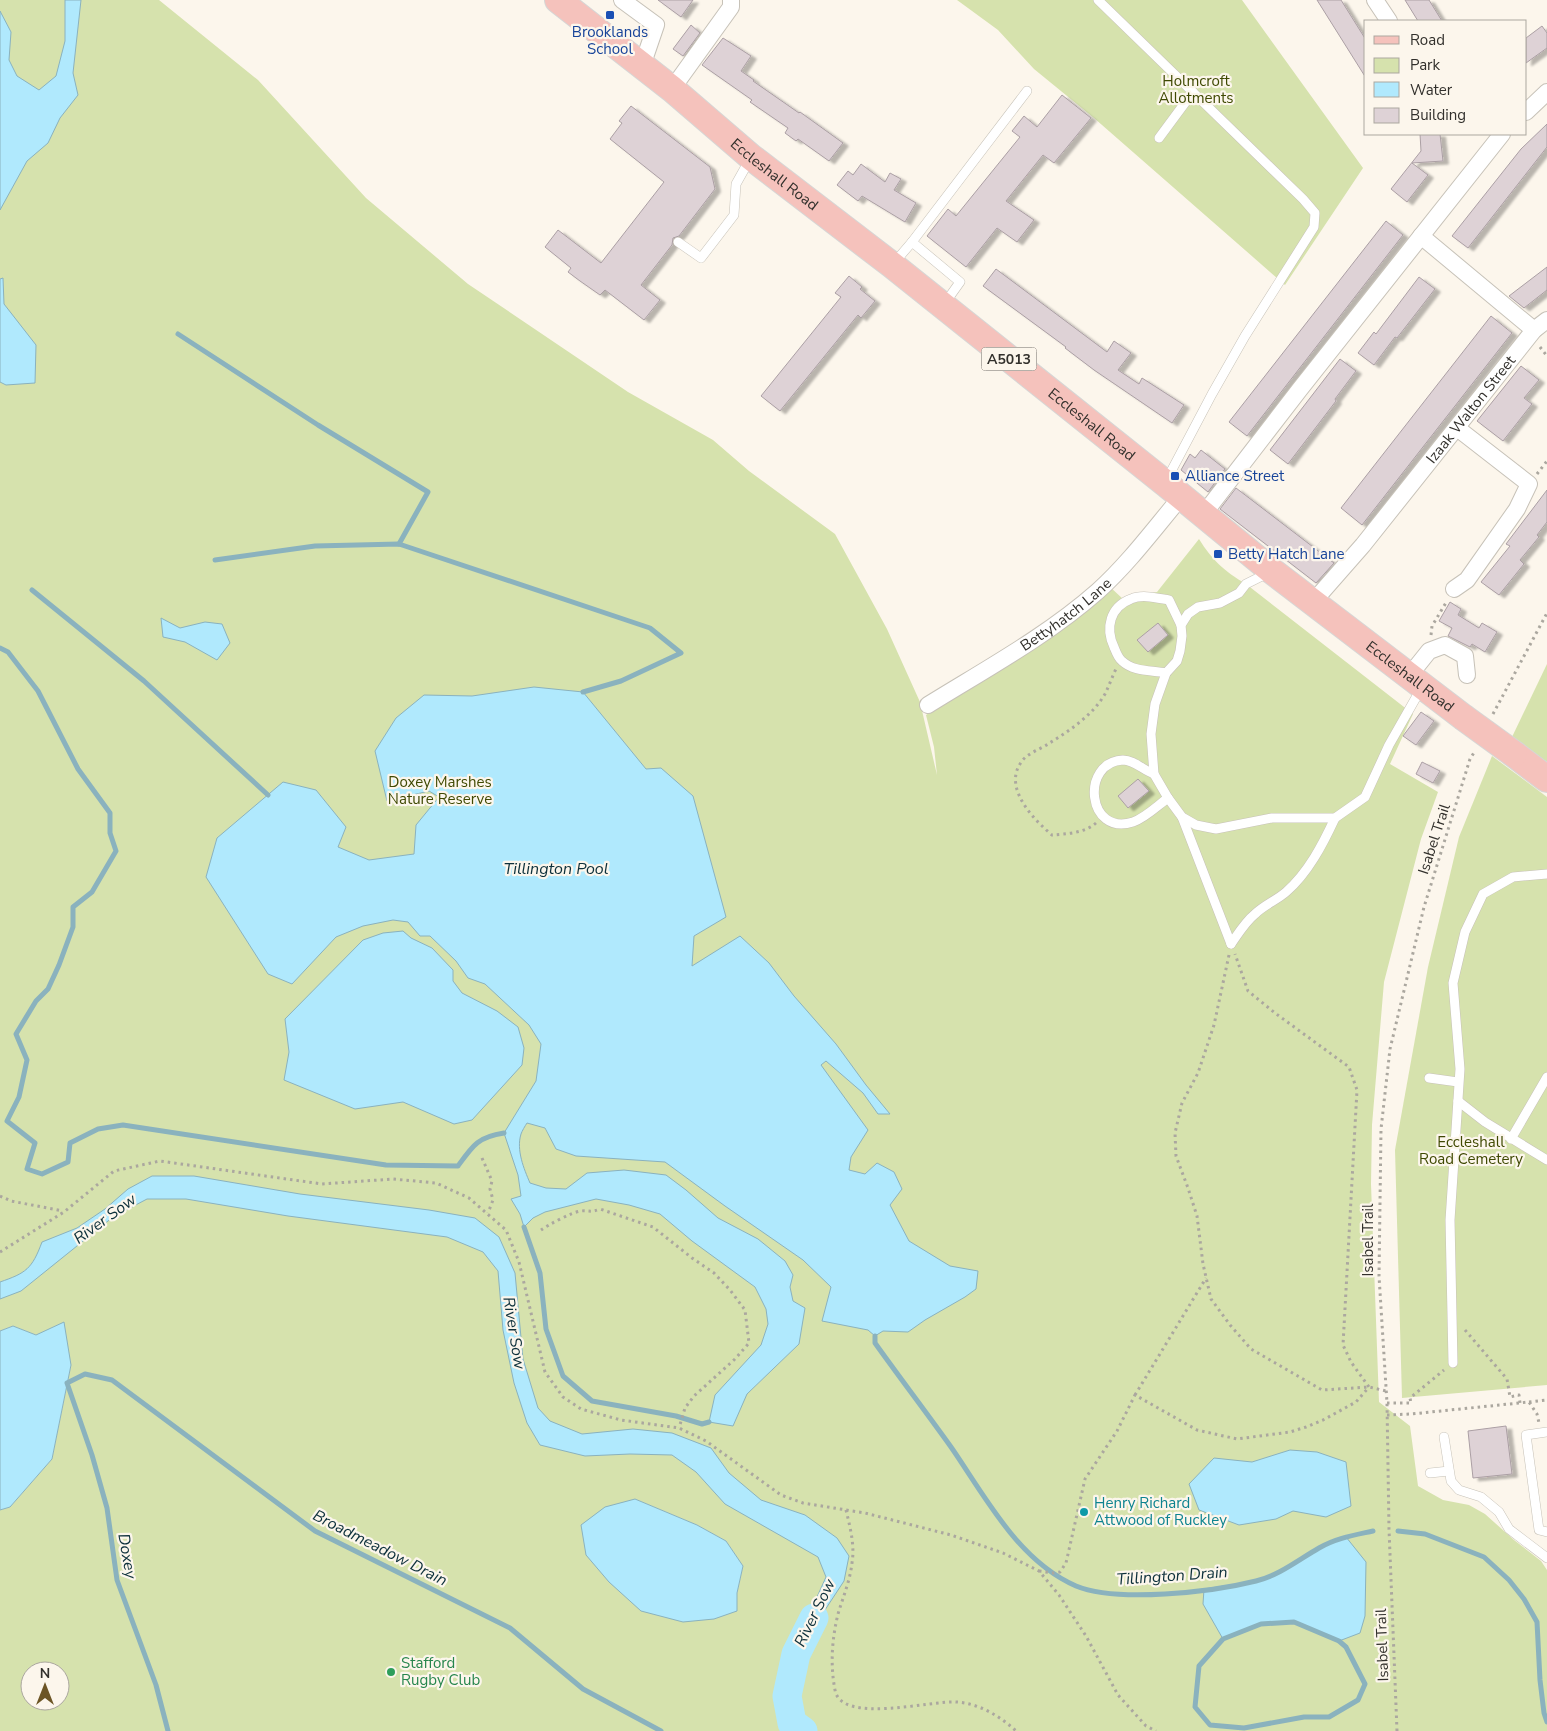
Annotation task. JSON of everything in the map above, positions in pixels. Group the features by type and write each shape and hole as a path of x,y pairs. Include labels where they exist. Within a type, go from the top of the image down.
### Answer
{"main road":[{"name":"Eccleshall Road","path":"558,0 672,89 752,157 892,265 1272,571 1462,717 1547,779"}],"street":[{"path":"622,0 656,25 642,66"},
{"path":"672,89 731,7 731,0"},
{"path":"1375,0 1388,20"},
{"path":"1527,111 1547,92"},
{"path":"1203,515 1498,135"},
{"path":"1421,236 1534,330"},
{"name":"Izaak Walton Street","path":"1313,602 1363,544 1534,330 1547,320"},
{"path":"1454,589 1467,580 1518,510 1529,484 1457,428"},
{"name":"Bettyhatch Lane","path":"928,705 1064,619 1098,590 1122,568 1173,490"},
{"path":"1416,681 1429,651 1445,645 1465,656 1467,675"}],"lane":[{"path":"1098,0 1304,200 1315,213 1314,227 1245,336 1212,394 1173,490"},
{"path":"892,265 912,242 1027,91"},
{"path":"1159,138 1193,92"},
{"path":"678,242 701,258 734,215 736,184 752,157"},
{"path":"912,242 960,282 943,307"},
{"path":"1181,625 1188,614 1198,606 1220,602 1239,593 1246,584 1272,571"},
{"path":"1166,674 1137,670 1120,660 1111,641 1109,629 1112,615 1121,604 1132,598 1144,597 1169,600 1181,625 1180,650 1176,661 1166,674 1152,718 1151,734 1154,774 1182,817 1231,944"},
{"path":"1231,944 1255,913 1286,892 1298,880 1325,840 1335,818 1365,797 1416,681"},
{"path":"1154,774 1132,762 1123,760 1106,766 1100,772 1095,782 1094,791 1097,808 1101,816 1116,824 1134,822 1168,798"},
{"path":"1182,817 1196,825 1216,829 1272,818 1335,818"},
{"path":"1453,1363 1450,1220 1460,1069 1454,984 1465,932 1483,894 1513,877 1547,874"},
{"path":"1511,1139 1547,1076"},
{"path":"1430,1078 1458,1082"},
{"path":"1458,1101 1485,1122 1547,1160"},
{"path":"1543,1432 1526,1435 1539,1530 1547,1532"},
{"path":"1444,1437 1451,1482 1459,1490 1481,1497 1500,1512 1509,1529 1547,1558"},
{"path":"1430,1473 1448,1471"}],"path":[{"path":"1429,651 1432,626 1454,589"},
{"path":"1506,686 1547,613"},
{"path":"1101,816 1092,826 1072,832 1052,834 1026,810 1017,788 1016,774 1019,764 1025,757 1062,735 1096,706 1105,694 1120,660"},
{"name":"Isabel Trail","path":"1397,1731 1389,1538 1387,1403 1378,1276 1381,1129 1390,1049 1424,906 1470,759"},
{"path":"1231,944 1214,1025 1198,1073 1182,1103 1175,1133 1176,1156 1197,1216 1203,1264 1211,1299 1251,1349 1322,1390 1370,1387 1386,1391"},
{"path":"1231,944 1248,991 1275,1013 1349,1066 1357,1090 1343,1345 1351,1362 1370,1387"},
{"path":"482,1158 492,1181 490,1189 493,1200 488,1213"},
{"path":"0,1252 64,1212 114,1171 160,1161 322,1184 393,1178 436,1183 469,1198 506,1230 519,1262 545,1372 563,1397 581,1409 621,1420 679,1428 706,1441 781,1495 803,1503 865,1513 951,1535 1003,1553 1038,1571 1053,1573 1060,1572 1066,1564 1084,1479 1117,1431 1135,1395 1206,1277"},
{"path":"0,1196 11,1201 64,1212"},
{"path":"541,1230 548,1225 581,1211 592,1212 600,1209 653,1227 714,1273 745,1310 749,1343 735,1359 694,1396 685,1408 679,1428"},
{"path":"1453,1317 1507,1379 1510,1397 1519,1395 1520,1403"},
{"path":"1387,1403 1411,1403 1410,1398 1453,1363"},
{"path":"1135,1395 1197,1430 1237,1439 1290,1432 1306,1427 1356,1402 1370,1387"},
{"path":"1387,1415 1547,1400"},
{"path":"1529,1402 1537,1414 1543,1432"},
{"path":"846,1510 853,1542 852,1562 832,1640 832,1667 835,1693 840,1700 854,1707 890,1710 928,1703 956,1702 982,1707 1016,1731"},
{"path":"1038,1571 1059,1595 1086,1636 1118,1695 1146,1726 1156,1731"}],"green space":[{"name":"Doxey Marshes Nature Reserve","path":"0,0 159,0 258,80 366,198 468,284 628,392 713,440 749,471 835,534 887,629 920,702 937,775 934,747 926,715 1054,631 1109,586 1123,599 1157,592 1199,539 1225,570 1246,584 1413,714 1390,764 1438,792 1421,839 1384,982 1372,1125 1371,1184 1379,1402 1410,1426 1418,1486 1443,1500 1469,1505 1485,1514 1541,1561 1547,1570 1547,1731 0,1731 0,1510 10,1507 52,1459 71,1365 36,1335 13,1326 0,1331","holes":["635,1499 697,1525 726,1541 743,1566 737,1593 737,1610"]},
{"name":"Holmcroft Allotments","path":"957,0 1242,0 1363,168 1285,285 1094,118 1034,69 998,30"},
{"path":"1547,664 1547,762 1512,737"},
{"name":"Eccleshall Road Cemetery","path":"1492,756 1547,797 1547,1385 1402,1398 1395,1150 1428,967 1459,837"}],"water":[{"path":"65,0 81,0 73,73 78,95 60,118 48,143 27,161 0,210 0,11 11,32 9,60 17,76 39,90 56,76 65,41"},
{"path":"3,278 4,304 36,345 35,383 6,385 0,382 0,279"},
{"path":"161,618 180,628 205,622 222,624 230,643 217,660 185,642 163,637"},
{"name":"Tillington Pool","path":"534,687 583,692 646,769 661,768 693,796 726,917 694,936 692,966 740,936 769,963 794,996 836,1044 890,1114 878,1114 863,1093 826,1061 821,1065 868,1130 851,1157 849,1170 865,1174 877,1163 894,1172 902,1189 890,1205 909,1241 950,1266 978,1271 976,1289 908,1332 883,1331 875,1336 868,1330 822,1321 831,1287 803,1260 665,1162 576,1156 556,1149 545,1128 527,1123 521,1134 519,1146 521,1159 530,1183 546,1188 566,1189 587,1173 624,1170 666,1175 718,1218 758,1239 785,1261 793,1275 790,1287 793,1301 805,1308 799,1344 747,1394 733,1426 709,1422 715,1395 761,1345 768,1324 766,1309 755,1287 692,1241 660,1214 629,1205 596,1199 545,1212 533,1218 524,1227 520,1214 511,1199 521,1196 518,1175 504,1133 536,1081 541,1044 529,1025 485,984 468,978 456,961 430,936 420,936 408,922 393,920 363,926 336,937 292,984 268,974 206,877 217,838 283,782 316,790 346,827 338,847 369,860 414,854 416,825 439,797 429,791 387,801 375,751 396,718 424,695 472,696"},
{"path":"403,931 411,938 432,948 453,970 453,981 462,993 497,1011 518,1027 524,1048 522,1065 472,1120 454,1124 403,1102 355,1109 284,1080 289,1052 285,1019 363,940 383,933"},
{"path":"152,1176 194,1176 300,1194 429,1210 475,1218 499,1237 515,1273 523,1359 538,1408 550,1421 582,1434 633,1429 672,1433 711,1448 729,1473 761,1500 805,1515 837,1538 849,1556 844,1581 796,1654 807,1619 826,1577 818,1557 725,1504 696,1472 672,1455 585,1456 540,1445 527,1423 514,1383 503,1330 498,1271 483,1252 447,1237 288,1216 186,1199 147,1199 113,1217 21,1291 0,1299 0,1282 16,1276 27,1269 35,1258 42,1242 77,1228 105,1209 128,1189"},
{"path":"64,1322 71,1365 52,1459 10,1507 0,1510 0,1331 13,1326 36,1335"},
{"path":"1290,1450 1317,1452 1346,1462 1351,1506 1326,1517 1293,1511 1276,1519 1239,1525 1199,1510 1189,1484 1214,1458 1252,1462"},
{"path":"635,1499 697,1525 726,1541 743,1566 737,1593 737,1611 714,1619 683,1622 641,1611 609,1582 586,1555 581,1525 605,1507"},
{"path":"1346,1537 1366,1562 1365,1616 1360,1633 1339,1641 1294,1622 1261,1624 1223,1639 1203,1604 1204,1589 1257,1581 1279,1573 1320,1547"}],"building":[{"path":"658,0 693,0 681,17"},
{"path":"1317,0 1341,0 1364,37 1364,75"},
{"path":"1405,0 1429,0 1441,20 1417,20"},
{"path":"691,25 700,33 683,56 673,49"},
{"path":"1542,26 1547,33 1547,48 1527,62 1527,37"},
{"path":"723,38 751,56 741,71 843,143 829,161 798,139 796,141 785,133 788,128 702,65"},
{"path":"1062,95 1091,118 1054,163 1043,155 1006,201 1034,220 1017,242 997,228 966,267 927,236 948,209 956,216 1020,137 1012,131 1024,116 1037,127"},
{"path":"631,106 710,167 715,189 679,236 673,238 672,245 641,285 660,300 644,320 605,290 600,295 580,281 568,272 571,268 545,247 558,230 601,263 664,182 610,139 622,123 619,121"},
{"path":"1547,124 1547,147 1468,248 1452,236 1521,149"},
{"path":"1420,135 1440,135 1443,161 1412,163 1428,175 1407,202 1391,189 1421,151"},
{"path":"861,164 885,182 890,173 901,179 894,190 916,203 905,222 862,196 858,201 837,185 848,171 853,175"},
{"path":"1386,221 1403,235 1247,436 1229,422"},
{"path":"1547,267 1547,290 1524,308 1509,296"},
{"path":"996,269 1107,352 1114,341 1131,353 1118,370 1139,384 1142,378 1184,405 1172,423 1094,370 983,286"},
{"path":"849,276 862,287 860,289 875,301 861,318 858,315 780,411 761,396 841,297 835,293"},
{"path":"1419,277 1435,289 1374,365 1358,353 1374,332 1376,334"},
{"path":"1491,316 1512,333 1362,525 1341,508"},
{"path":"1340,359 1356,371 1335,399 1336,401 1288,464 1270,450"},
{"path":"1521,366 1539,380 1524,398 1532,404 1503,441 1477,421"},
{"path":"1201,450 1225,469 1208,492 1181,470 1190,454 1195,458"},
{"path":"1236,488 1334,563 1316,583 1220,509"},
{"path":"1547,490 1547,522 1537,535 1539,537 1520,560 1524,564 1499,595 1481,582 1510,546 1506,544"},
{"path":"1450,602 1461,609 1458,615 1479,628 1482,623 1497,632 1485,652 1472,644 1470,647 1448,636 1452,628 1439,621"},
{"path":"1158,623 1168,635 1148,652 1137,640"},
{"path":"1421,712 1434,721 1416,745 1403,736"},
{"path":"1422,762 1440,771 1433,783 1416,774"},
{"path":"1138,779 1149,791 1128,808 1118,796"},
{"path":"1506,1426 1512,1474 1473,1478 1468,1431"}],"waterway":[{"path":"178,334 318,425 428,492 399,544"},
{"path":"215,560 315,546 399,544 650,628 681,653 621,681 583,692"},
{"path":"32,590 144,681 268,795"},
{"path":"0,648 8,652 38,691 78,769 110,813 110,833 116,851 92,892 73,907 73,927 59,965 48,989 36,1001 16,1034 27,1060 19,1097 7,1121 35,1143 27,1169 42,1174 68,1162 70,1143 98,1129 123,1125 386,1165 458,1166 477,1143 488,1137 504,1133"},
{"path":"524,1227 540,1273 546,1329 563,1376 592,1401 676,1416 702,1424 709,1422"},
{"name":"Tillington Drain","path":"875,1336 875,1343 951,1447 1004,1525 1037,1561 1055,1575 1076,1586 1094,1591 1139,1595 1191,1592 1237,1585 1273,1575 1332,1542 1373,1531"},
{"name":"Broadmeadow Drain","path":"168,1731 156,1685 117,1580 107,1508 92,1455 67,1383 85,1374 112,1380 315,1531 510,1628 583,1689 661,1731"},
{"name":"Tillington Drain","path":"1398,1531 1425,1534 1484,1557 1509,1580 1524,1599 1537,1622 1540,1680 1547,1722"},
{"name":"River Sow","path":"803,1731 792,1723 787,1696 796,1654 814,1618"},
{"path":"1294,1622 1339,1641 1346,1647 1365,1684 1358,1700 1329,1717 1304,1717 1244,1728 1210,1725 1195,1707 1199,1666 1223,1639 1261,1624 1294,1622"}],"place":[{"name":"Brooklands School","path":"610,15"},
{"name":"Alliance Street","path":"1175,476"},
{"name":"Betty Hatch Lane","path":"1218,554"},
{"name":"Henry Richard Attwood of Ruckley","path":"1084,1512"},
{"name":"Stafford Rugby Club","path":"391,1672"}],"water label":[{"name":"Doxey","path":"127,1556"}]}
